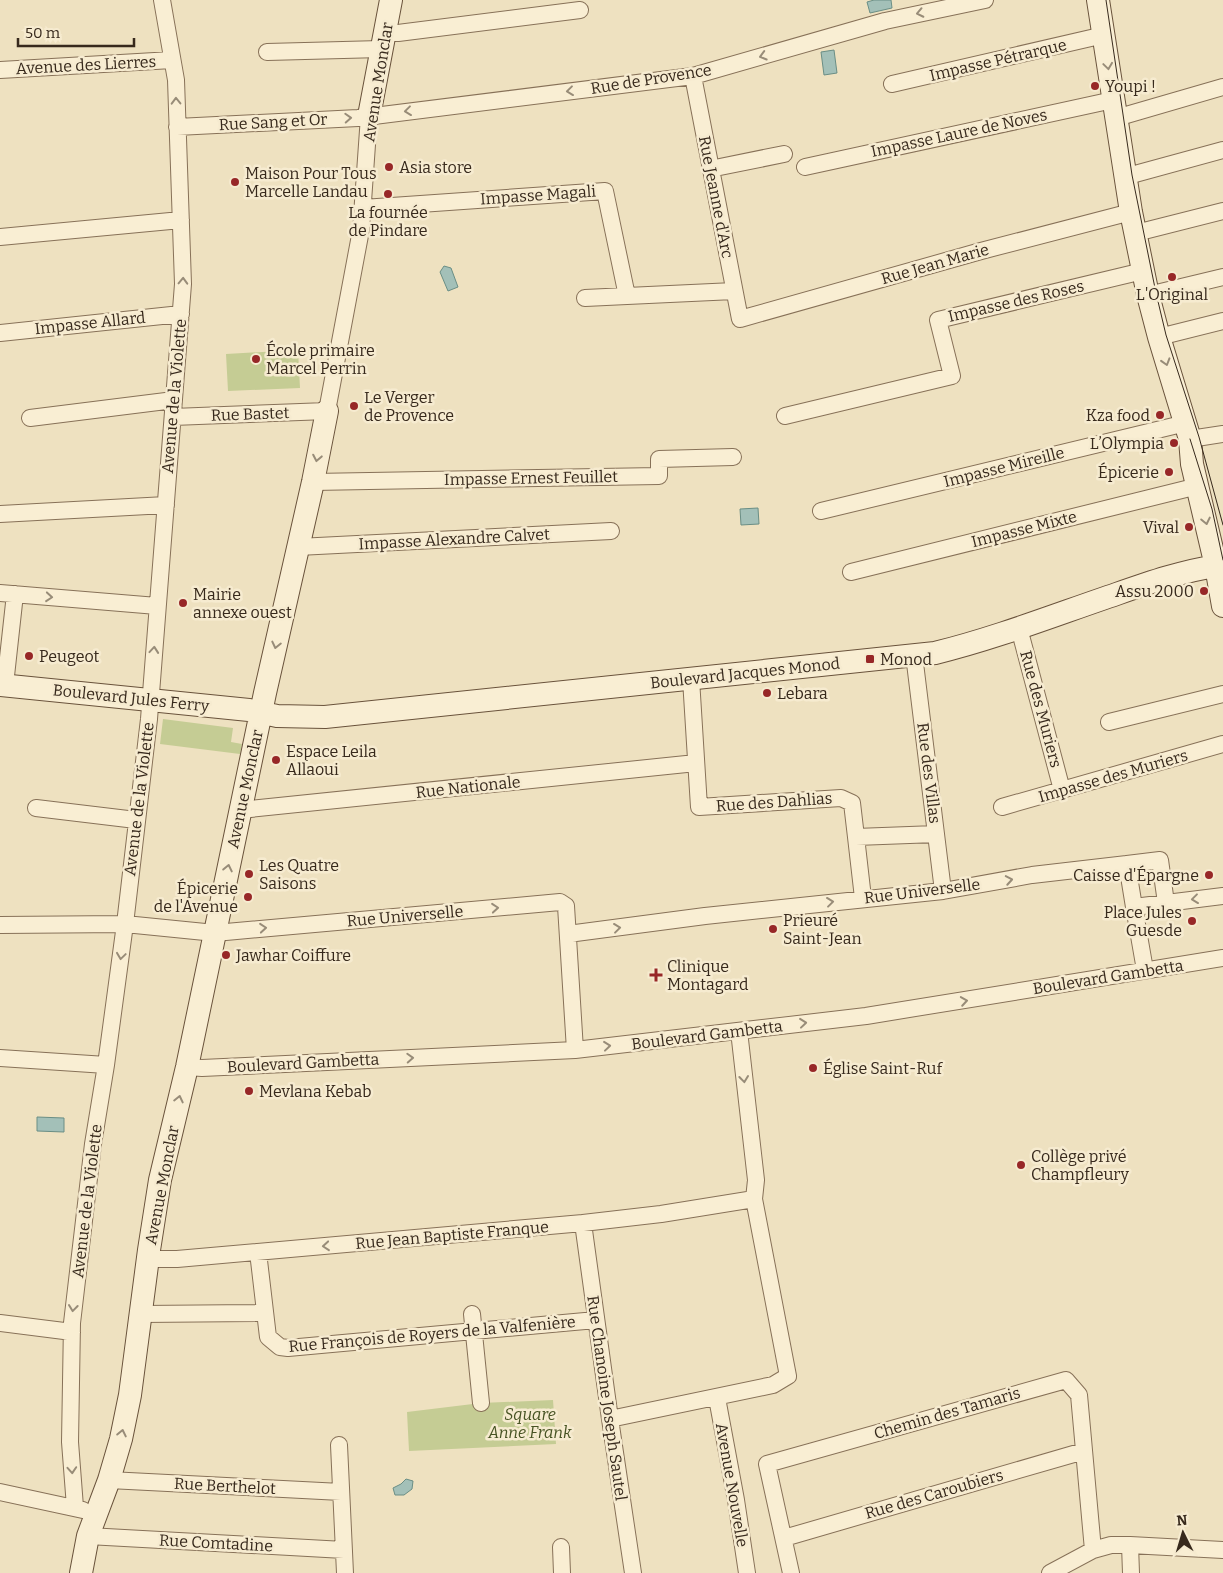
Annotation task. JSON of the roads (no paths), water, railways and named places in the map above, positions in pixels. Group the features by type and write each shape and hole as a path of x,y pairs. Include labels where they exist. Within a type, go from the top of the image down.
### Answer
{"street":[{"name":"Avenue de la Violette","path":"86,1520 70,1442 72,1332 93,1144 125,924 150,699 183,284 176,80 162,0"},
{"name":"Avenue Monclar","path":"81,1573 86,1520 109,1480 121,1439 130,1396 160,1180 187,1067 240,810 327,411 361,230 369,116 391,0"},
{"name":"Rue de Provence","path":"369,116 693,76 885,21 985,0"},
{"path":"1098,0 1124,177 1133,223 1148,295 1188,431 1192,464 1220,567 1223,606"},
{"path":"267,52 383,41 398,33 580,10"},
{"name":"Impasse Pétrarque","path":"892,84 1104,35"},
{"name":"Avenue des Lierres","path":"0,70 172,60"},
{"name":"Rue Jeanne d'Arc","path":"693,76 740,319"},
{"name":"Impasse Laure de Noves","path":"805,166 1223,87"},
{"name":"Rue Sang et Or","path":"177,128 369,116"},
{"path":"1124,177 1223,150"},
{"path":"710,169 784,154"},
{"name":"Impasse Magali","path":"363,208 605,191 627,296"},
{"name":"Rue Jean Marie","path":"740,319 981,251 1133,223 1223,211"},
{"path":"0,237 181,220"},
{"name":"Impasse des Roses","path":"785,416 952,376 938,320 1143,271"},
{"path":"1148,295 1223,277"},
{"path":"586,298 734,291"},
{"name":"Impasse Allard","path":"0,333 181,314"},
{"path":"1159,336 1223,321"},
{"path":"30,418 174,400"},
{"name":"Rue Bastet","path":"173,417 327,411"},
{"name":"Impasse Mireille","path":"821,511 1188,431 1223,434"},
{"name":"Impasse Ernest Feuillet","path":"313,482 659,476 659,459 733,457"},
{"name":"Impasse Mixte","path":"850,572 1198,486"},
{"path":"0,514 166,506"},
{"name":"Impasse Alexandre Calvet","path":"298,547 610,531"},
{"name":"Boulevard Jacques Monod","path":"262,713 277,716 325,717 935,653 971,644 1145,584 1195,569 1220,567"},
{"path":"3,685 8,594 157,606"},
{"name":"Rue des Muriers","path":"1019,628 1062,790"},
{"name":"Rue des Villas","path":"914,655 943,891"},
{"name":"Rue des Dahlias","path":"691,679 699,808 841,798 852,803 863,898"},
{"name":"Boulevard Jules Ferry","path":"3,685 150,699 262,713"},
{"path":"1108,722 1223,694"},
{"name":"Impasse des Muriers","path":"1002,807 1223,744"},
{"name":"Rue Nationale","path":"240,810 696,763"},
{"path":"36,808 136,820"},
{"path":"856,837 936,834"},
{"path":"1145,970 1127,864 1160,860 1166,903"},
{"name":"Rue Universelle","path":"568,934 863,898 943,891 1032,875 1127,864"},
{"path":"1134,907 1223,896"},
{"name":"Rue Universelle","path":"215,933 560,902 566,906 575,1050"},
{"path":"0,925 125,924 215,933"},
{"name":"Boulevard Gambetta","path":"187,1067 222,1067 575,1050 866,1016 1223,958"},
{"path":"610,1419 772,1385 788,1376 754,1199 756,1180 738,1031"},
{"path":"0,1058 106,1065"},
{"name":"Rue Jean Baptiste Franque","path":"148,1259 177,1259 584,1223 661,1214 754,1199"},
{"name":"Rue Chanoine Joseph Sautel","path":"584,1223 596,1320 633,1573"},
{"name":"Rue François de Royers de la Valfenière","path":"258,1252 268,1337 280,1347 288,1348 596,1320"},
{"path":"141,1314 265,1313"},
{"path":"472,1314 482,1403"},
{"path":"0,1323 72,1332"},
{"name":"Chemin des Tamaris","path":"791,1573 767,1464 1066,1380 1079,1395 1094,1550"},
{"name":"Avenue Nouvelle","path":"717,1398 747,1573"},
{"path":"339,1445 345,1573"},
{"name":"Rue des Caroubiers","path":"784,1538 1084,1451"},
{"name":"Rue Berthelot","path":"109,1480 341,1492"},
{"name":"Rue Comtadine","path":"0,1492 86,1520 344,1550"},
{"path":"1050,1573 1094,1550 1111,1545 1223,1550"},
{"path":"1130,1545 1131,1573"},
{"path":"561,1547 562,1573"}],"water":[{"path":"891,0 892,8 870,13 867,2"},
{"path":"834,50 837,73 824,75 821,52"},
{"path":"444,266 451,268 458,287 448,291 440,272"},
{"path":"758,508 759,524 741,525 740,509"},
{"path":"37,1117 64,1118 64,1132 37,1131"},
{"path":"406,1479 413,1481 412,1489 404,1495 395,1495 393,1488"}],"tram line":[{"path":"1106,0 1132,175 1156,293 1166,335 1199,437 1223,525"},
{"path":"1190,439 1212,509 1223,560"}],"place":[{"name":"Youpi !","path":"1095,86"},
{"name":"Asia store","path":"389,167"},
{"name":"Maison Pour Tous Marcelle Landau","path":"235,182"},
{"name":"La fournée de Pindare","path":"388,194"},
{"name":"L'Original","path":"1172,277"},
{"name":"École primaire Marcel Perrin","path":"256,359"},
{"name":"Le Verger de Provence","path":"354,406"},
{"name":"Kza food","path":"1160,415"},
{"name":"L’Olympia","path":"1174,443"},
{"name":"Épicerie","path":"1169,472"},
{"name":"Vival","path":"1189,527"},
{"name":"Assu 2000","path":"1204,591"},
{"name":"Mairie annexe ouest","path":"183,603"},
{"name":"Peugeot","path":"29,656"},
{"name":"Monod","path":"870,659"},
{"name":"Lebara","path":"767,693"},
{"name":"Espace Leila Allaoui","path":"276,760"},
{"name":"Les Quatre Saisons","path":"249,874"},
{"name":"Caisse d'Épargne","path":"1209,875"},
{"name":"Épicerie de l'Avenue","path":"248,897"},
{"name":"Place Jules Guesde","path":"1192,921"},
{"name":"Prieuré Saint-Jean","path":"773,929"},
{"name":"Jawhar Coiffure","path":"226,955"},
{"name":"Clinique Montagard","path":"656,975"},
{"name":"Église Saint-Ruf","path":"813,1068"},
{"name":"Mevlana Kebab","path":"249,1091"},
{"name":"Collège privé Champfleury","path":"1021,1165"}],"park label":[{"name":"Square Anne Frank","path":"530,1423"}]}
